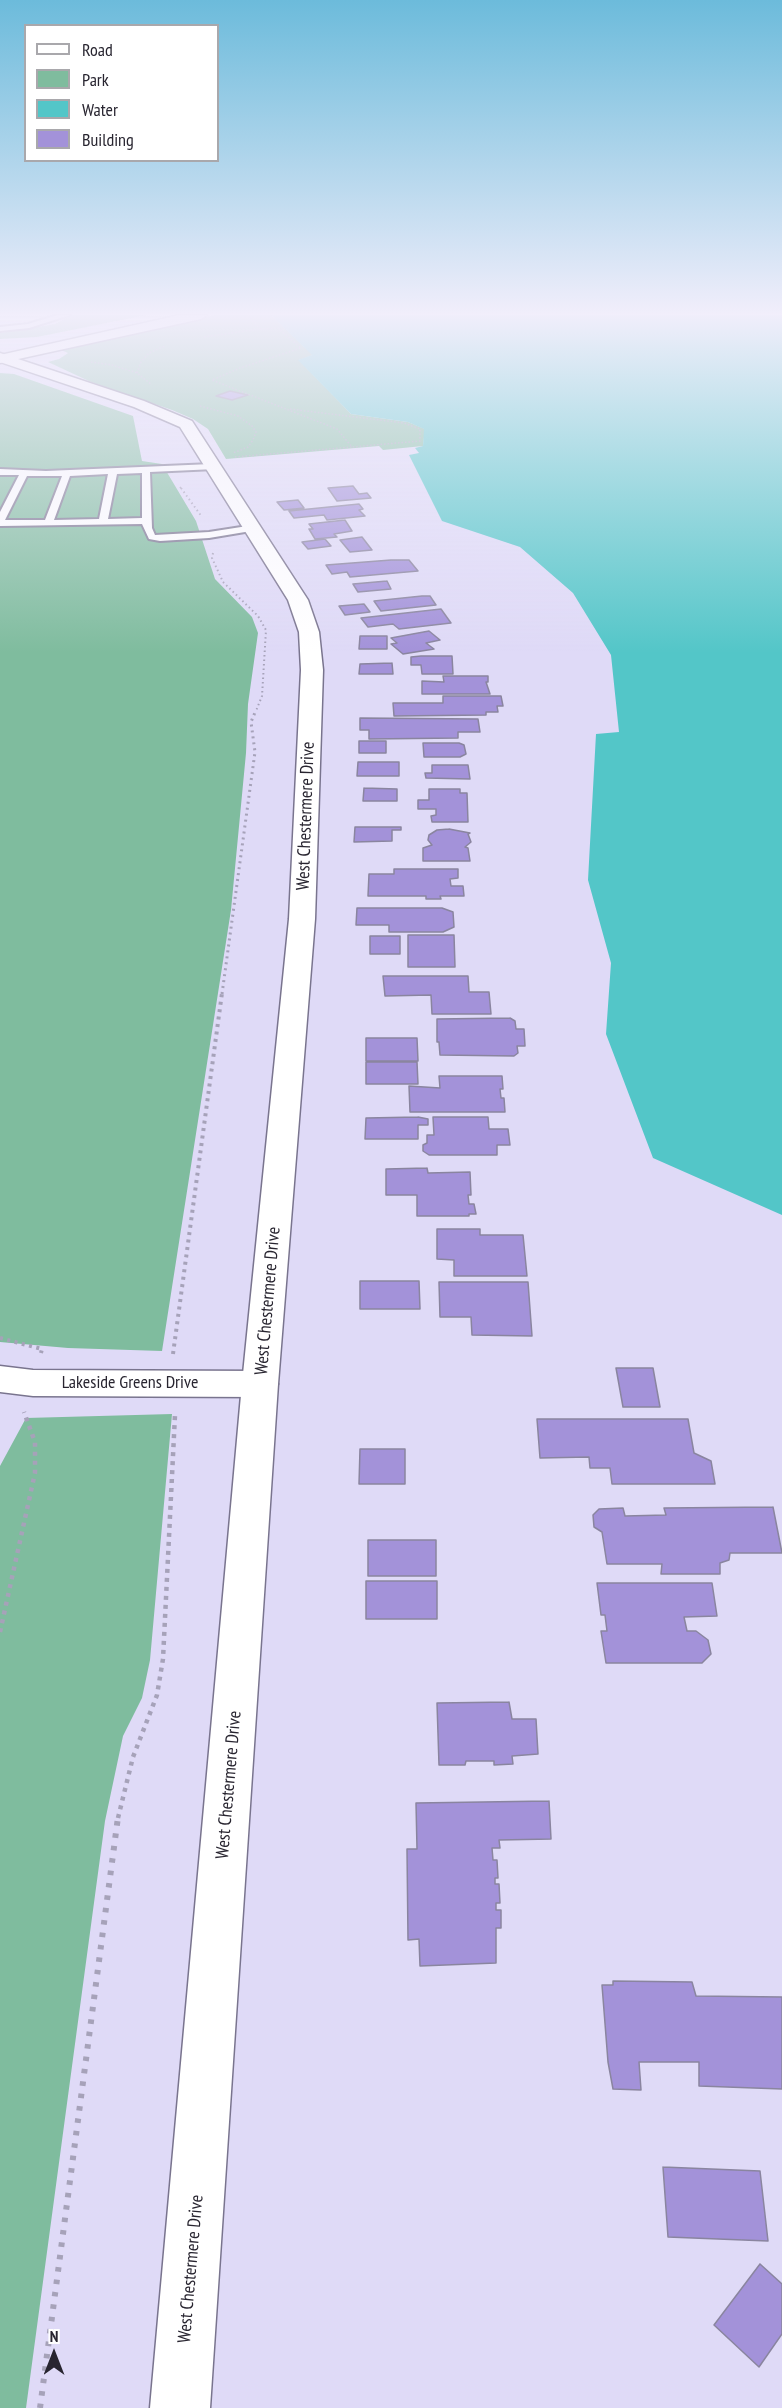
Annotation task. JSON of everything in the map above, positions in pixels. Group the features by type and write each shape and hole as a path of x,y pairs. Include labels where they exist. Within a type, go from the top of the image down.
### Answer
{"street":[{"name":"West Chestermere Drive","path":"180,2408 260,1384 302,919 312,670 309,632 298,600 254,528 223,462 189,427"},
{"name":"Lakeside Greens Drive","path":"16,1381 260,1384"}],"lane":[{"path":"0,472 146,471 223,462"},
{"path":"146,471 147,528 152,537 254,528"},
{"path":"103,521 113,472"},
{"path":"24,473 0,522 147,521"},
{"path":"48,522 68,473"}],"path":[{"path":"333,427 337,429 352,447"},
{"path":"223,462 420,441 420,429 416,427"},
{"path":"178,484 204,523"},
{"path":"173,1358 255,752 251,722 262,696 266,630 258,616 223,582 212,558 213,550"},
{"path":"0,1338 42,1349 16,1381 35,1442 35,1473 0,1632"},
{"path":"40,2408 117,1821 133,1757 157,1695 163,1659 175,1415"}],"green space":[{"path":"0,427 135,427 142,461 162,464 196,521 215,579 252,617 258,633 248,704 246,753 231,910 162,1351 68,1348 0,1342"},
{"path":"206,427 425,429 423,446 383,450 379,446 226,459"},
{"path":"172,1414 150,1660 142,1698 123,1736 105,1821 26,2408 0,2408 0,1466 26,1418"}],"water":[{"path":"420,427 782,427 782,1215 653,1158 606,1034 611,963 588,880 596,734 619,732 611,655 573,593 520,547 442,521 409,455 419,453 415,448 423,446 424,429"}],"building":[{"path":"353,486 359,494 367,493 371,498 337,501 328,488"},
{"path":"298,500 304,508 284,510 277,502"},
{"path":"359,504 363,509 359,510 365,516 327,520 324,515 294,518 289,511"},
{"path":"345,520 352,531 334,534 337,537 315,539 309,529 313,529 309,524"},
{"path":"362,537 372,550 350,552 340,540"},
{"path":"325,539 331,546 308,549 302,542"},
{"path":"409,560 418,571 350,577 347,572 332,574 326,565"},
{"path":"387,581 391,589 358,592 353,584"},
{"path":"430,596 436,605 381,611 374,601"},
{"path":"364,604 370,612 345,615 339,606"},
{"path":"441,609 451,623 399,629 393,624 368,627 361,618"},
{"path":"429,631 440,640 426,643 434,649 403,654 391,644 397,643 391,638"},
{"path":"360,636 387,636 387,649 359,649"},
{"path":"452,656 453,674 422,674 421,665 411,665 411,657"},
{"path":"392,663 393,674 359,674 360,664"},
{"path":"443,676 488,676 488,682 486,682 490,694 422,694 422,681 444,682"},
{"path":"443,696 501,696 503,706 497,706 498,712 486,712 486,715 394,716 393,703 443,703"},
{"path":"360,718 478,719 480,732 458,732 458,738 369,739 369,730 360,730"},
{"path":"359,741 386,741 386,753 359,753"},
{"path":"423,743 459,743 464,745 466,754 460,757 424,757"},
{"path":"358,762 399,762 399,776 357,776"},
{"path":"432,765 468,765 470,779 426,778 425,773 432,773"},
{"path":"364,788 397,789 397,801 363,801"},
{"path":"429,789 460,789 460,793 467,793 468,822 432,822 431,816 436,815 436,809 418,809 418,800 429,800"},
{"path":"355,827 401,827 401,830 392,830 392,841 354,842"},
{"path":"449,829 470,833 468,834 471,842 465,847 468,848 470,861 423,861 423,848 432,845 428,840 429,835 437,830"},
{"path":"394,869 458,869 458,878 450,879 451,886 463,886 464,896 440,896 441,899 426,899 426,896 368,896 369,874 394,874"},
{"path":"357,908 442,908 453,912 454,927 443,932 389,932 389,925 356,925"},
{"path":"408,935 454,935 455,967 408,967"},
{"path":"370,936 400,936 400,954 370,954"},
{"path":"383,976 468,976 469,992 489,992 491,1014 432,1014 431,995 385,996"},
{"path":"510,1018 515,1021 516,1029 524,1029 525,1046 517,1046 518,1053 514,1056 440,1055 439,1042 437,1042 437,1019"},
{"path":"366,1038 417,1038 418,1061 366,1061"},
{"path":"366,1062 417,1062 418,1084 366,1084"},
{"path":"439,1076 502,1076 503,1089 500,1089 501,1098 504,1098 505,1112 410,1112 409,1086 440,1088"},
{"path":"418,1117 428,1119 428,1125 418,1125 418,1139 365,1139 366,1118"},
{"path":"433,1117 488,1117 489,1129 508,1129 510,1145 497,1145 497,1155 429,1155 423,1151 423,1145 427,1143 427,1135 434,1135"},
{"path":"427,1168 428,1173 470,1172 469,1204 474,1204 476,1214 417,1216 417,1195 386,1195 386,1169"},
{"path":"437,1229 480,1229 480,1235 523,1235 527,1276 454,1276 454,1260 437,1259"},
{"path":"360,1281 419,1281 420,1309 360,1309"},
{"path":"439,1282 528,1282 532,1336 472,1335 471,1317 440,1317"},
{"path":"616,1368 653,1368 660,1407 623,1407"},
{"path":"537,1419 688,1419 694,1453 711,1461 715,1484 612,1484 610,1468 590,1468 589,1457 540,1458"},
{"path":"360,1449 405,1449 405,1484 359,1484"},
{"path":"773,1507 782,1553 730,1553 729,1560 720,1563 720,1574 661,1574 662,1564 607,1564 602,1532 594,1527 593,1515 599,1509 623,1508 625,1516 666,1515 664,1508"},
{"path":"368,1540 436,1540 436,1576 368,1576"},
{"path":"366,1581 437,1581 437,1619 366,1619"},
{"path":"597,1583 712,1583 717,1616 684,1617 687,1631 696,1631 708,1640 711,1654 702,1663 606,1663 601,1631 607,1631 605,1615 601,1615"},
{"path":"509,1702 512,1719 536,1719 538,1754 512,1756 513,1764 494,1765 494,1761 466,1761 465,1765 439,1765 437,1703"},
{"path":"549,1801 551,1839 499,1840 500,1848 492,1848 493,1860 497,1860 498,1878 495,1878 495,1884 499,1884 500,1903 496,1903 496,1910 501,1910 501,1928 496,1928 496,1963 420,1966 419,1939 408,1940 407,1849 417,1849 416,1803"},
{"path":"613,1981 692,1982 696,1996 782,1997 782,2089 699,2086 699,2062 639,2062 641,2090 613,2089 608,2062 602,1985 613,1985"},
{"path":"663,2167 760,2171 768,2241 668,2237"},
{"path":"760,2264 782,2284 782,2334 759,2367 714,2325"}]}
